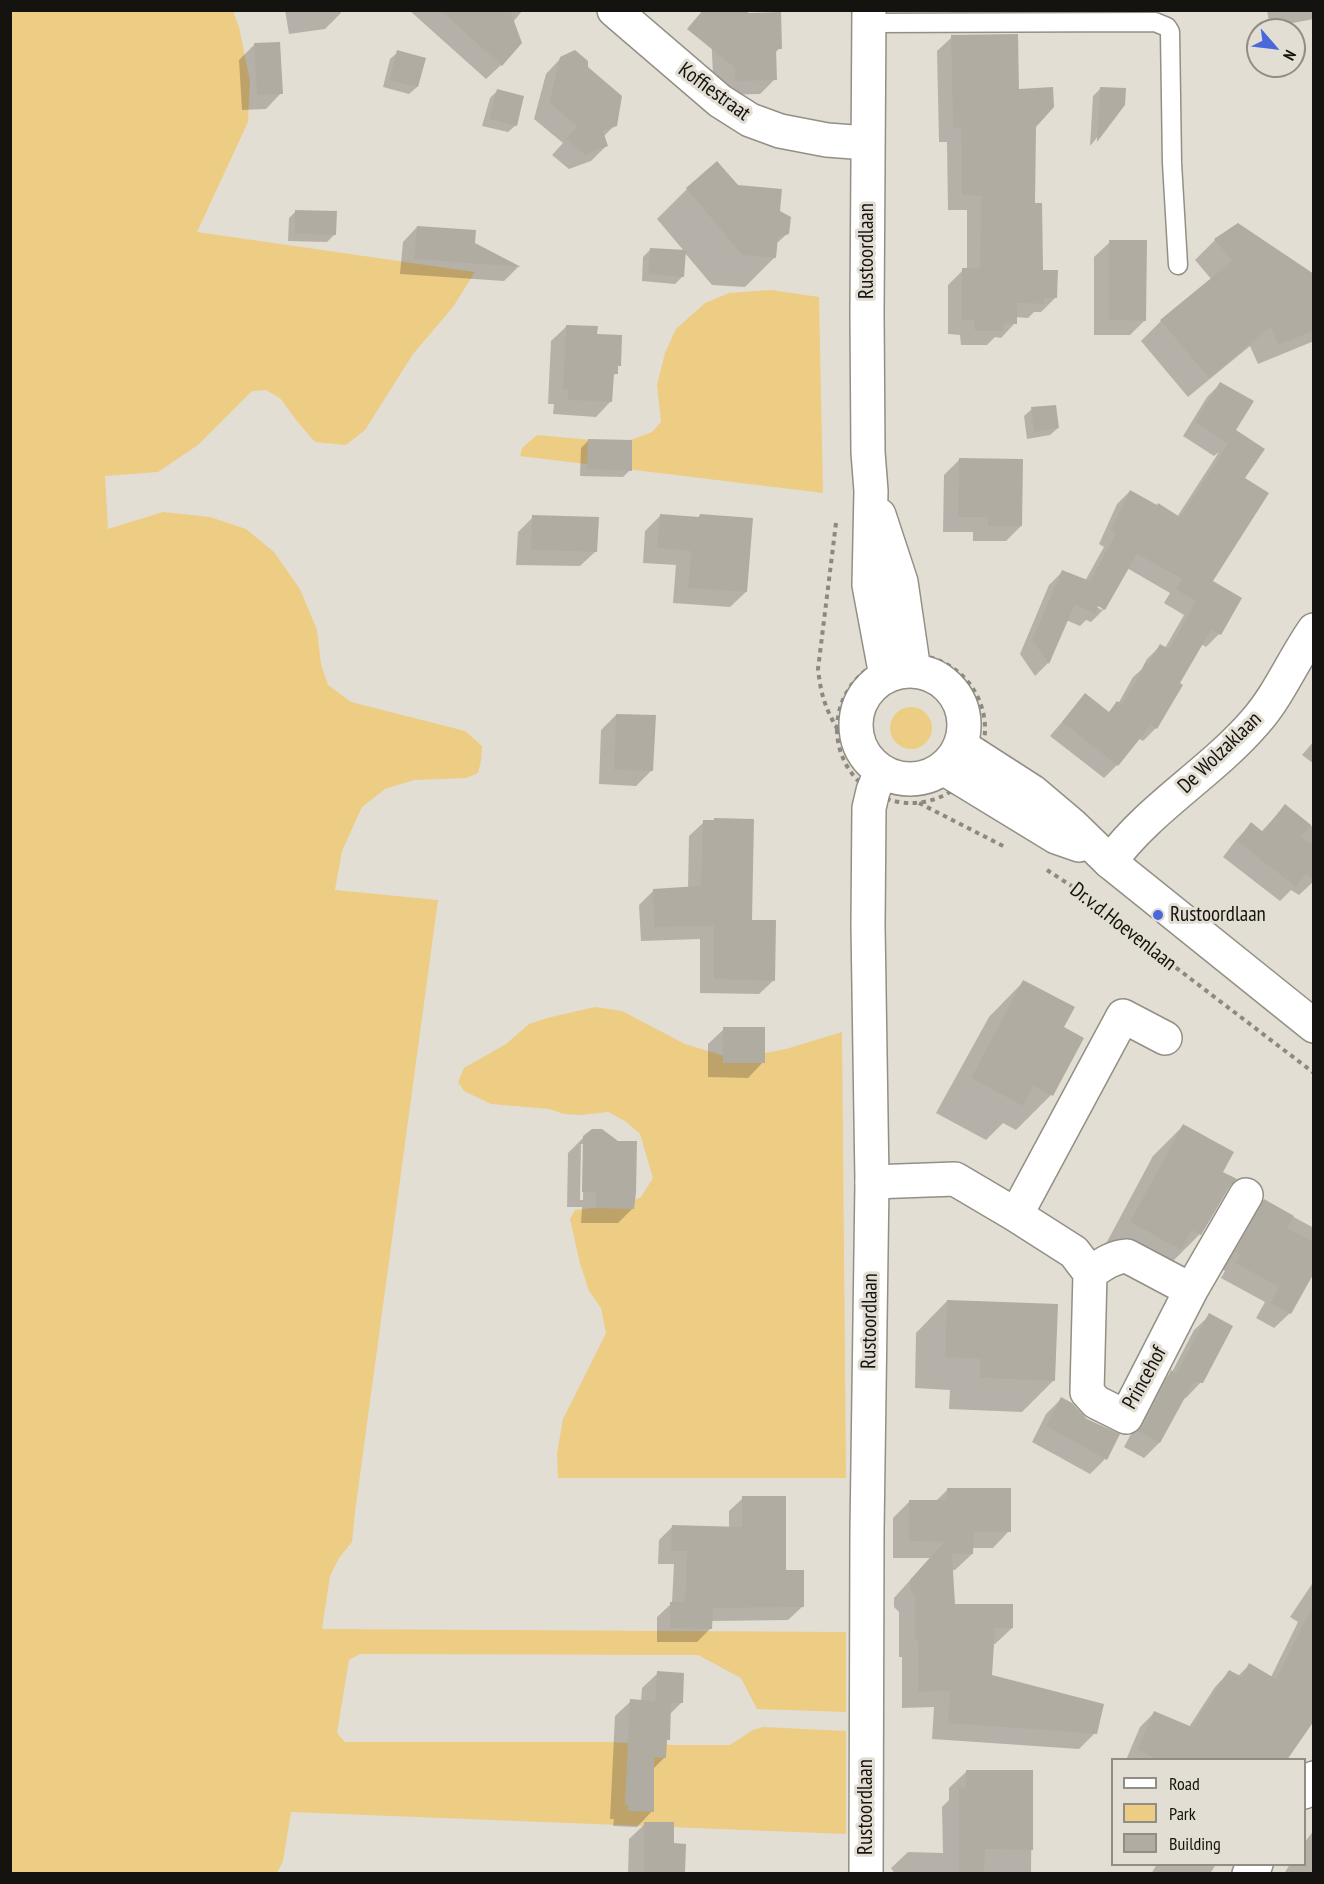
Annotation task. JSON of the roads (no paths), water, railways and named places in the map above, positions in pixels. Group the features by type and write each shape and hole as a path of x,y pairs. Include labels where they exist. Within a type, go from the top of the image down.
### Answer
{"street":[{"name":"Koffiestraat","path":"614,10 720,101 750,120 780,131 815,138 867,143"},
{"name":"Rustoordlaan","path":"869,17 867,143 868,452 871,491 869,585 898,665"},
{"name":"De Wolzaklaan","path":"1104,857 1126,841 1255,722 1314,630"},
{"path":"898,665 938,678 960,703 964,720 962,762 929,776 877,781 856,737 855,719 865,694 898,665"},
{"name":"Dr.v.d.Hoevenlaan","path":"962,762 1033,792 1072,825 1104,857 1314,1026"},
{"name":"Rustoordlaan","path":"866,1874 867,1531 872,1182 868,925 869,808 877,781"},
{"path":"1016,1215 1123,1016 1165,1038"},
{"path":"872,1182 955,1179 1074,1252 1090,1273 1106,1262 1127,1256 1191,1290"},
{"name":"Princehof","path":"1090,1273 1087,1392 1096,1402 1126,1417 1191,1290 1246,1195"}],"lane":[{"path":"869,17 1155,22 1167,27 1170,32 1172,163 1178,265"}],"place":[{"name":"Rustoordlaan","path":"1158,915"}]}
